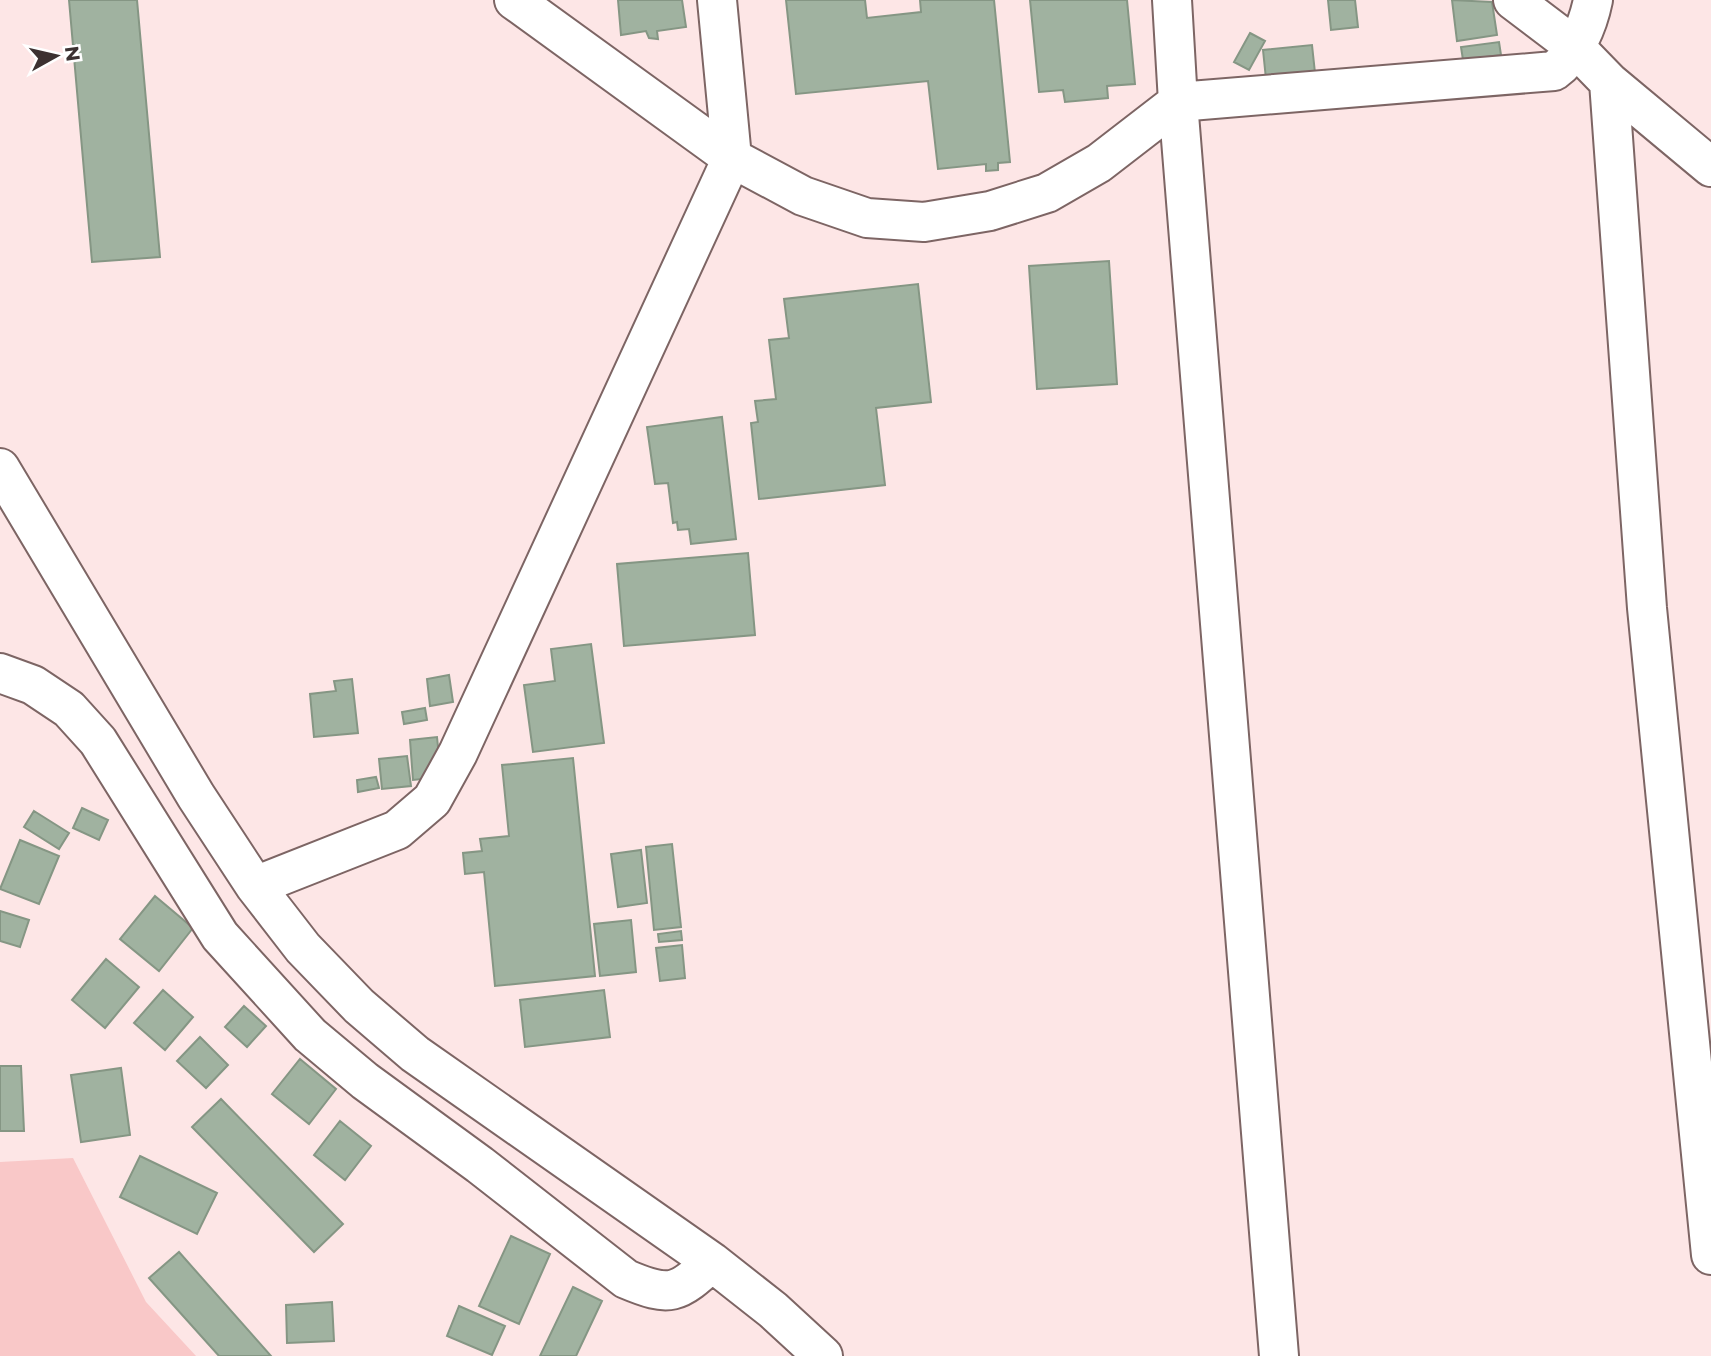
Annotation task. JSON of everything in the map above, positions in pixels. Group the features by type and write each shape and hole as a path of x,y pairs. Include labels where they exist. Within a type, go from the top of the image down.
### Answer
{"street":[{"path":"514,0 732,158 803,196 867,218 925,222 990,211 1047,193 1099,163 1178,102 1554,71 1567,62 1590,15 1593,0"},
{"path":"255,886 397,830 432,800 458,753 732,158 717,0"},
{"path":"1172,0 1178,102 1279,1344"},
{"path":"1514,0 1575,47 1609,82 1711,167"},
{"path":"1609,82 1647,608 1711,1255"},
{"path":"0,468 184,774 255,886 303,948 359,1006 415,1054 712,1262 773,1310 823,1356"},
{"path":"0,673 33,685 69,709 98,741 220,936 310,1035 356,1074 480,1165 626,1279 649,1289 666,1292 685,1287 712,1262"}],"shaded area":[{"path":"73,1158 146,1302 196,1356 0,1356 0,1162"}],"building":[{"path":"69,0 137,0 160,257 92,262"},
{"path":"618,0 682,0 686,27 657,31 658,39 649,38 646,31 621,35"},
{"path":"786,0 865,0 867,18 921,12 920,0 994,0 1010,162 998,163 998,170 986,171 986,164 938,169 928,81 796,94"},
{"path":"1030,0 1127,0 1135,84 1107,86 1108,98 1065,102 1063,90 1039,92"},
{"path":"1328,0 1355,0 1358,27 1331,30"},
{"path":"1452,0 1492,2 1497,35 1457,41"},
{"path":"1250,33 1265,41 1249,70 1234,62"},
{"path":"1499,42 1501,55 1463,60 1461,47"},
{"path":"1312,45 1315,73 1266,79 1263,50"},
{"path":"1109,261 1117,384 1037,389 1029,266"},
{"path":"918,284 931,402 876,408 885,485 759,499 751,423 758,422 755,401 776,399 769,340 789,338 784,299"},
{"path":"722,417 736,539 691,544 689,529 678,530 677,522 673,523 668,483 655,484 647,427"},
{"path":"748,553 755,635 624,646 617,564"},
{"path":"591,644 604,743 533,752 524,685 555,681 551,649"},
{"path":"449,675 453,702 430,706 427,679"},
{"path":"352,679 358,733 314,737 310,694 336,691 334,681"},
{"path":"425,708 427,720 404,724 402,712"},
{"path":"437,737 441,777 413,780 410,740"},
{"path":"407,756 411,786 382,789 379,759"},
{"path":"573,758 595,976 495,986 484,872 465,874 463,853 482,851 480,839 509,836 502,765"},
{"path":"376,777 379,788 358,792 357,780"},
{"path":"82,808 108,820 99,840 73,828"},
{"path":"34,811 69,833 59,849 24,827"},
{"path":"20,840 59,856 39,904 0,889"},
{"path":"672,844 681,927 654,930 646,847"},
{"path":"641,850 647,903 618,907 611,854"},
{"path":"155,896 193,928 159,971 120,939"},
{"path":"0,911 29,920 20,947 0,941"},
{"path":"631,920 636,972 600,976 594,924"},
{"path":"681,931 682,940 659,942 658,934"},
{"path":"682,945 685,978 660,981 656,948"},
{"path":"106,959 139,987 105,1028 72,1000"},
{"path":"163,990 193,1017 165,1050 134,1023"},
{"path":"604,990 610,1037 525,1047 520,1000"},
{"path":"244,1006 266,1026 247,1047 225,1027"},
{"path":"200,1037 228,1065 206,1088 177,1061"},
{"path":"300,1059 336,1089 309,1124 272,1094"},
{"path":"0,1066 21,1066 24,1131 0,1131"},
{"path":"121,1068 130,1135 81,1142 71,1075"},
{"path":"221,1099 343,1224 314,1252 192,1127"},
{"path":"340,1121 371,1146 345,1180 314,1155"},
{"path":"140,1156 217,1193 197,1234 120,1197"},
{"path":"511,1236 550,1254 519,1324 479,1306"},
{"path":"179,1252 271,1356 219,1356 149,1278"},
{"path":"573,1287 602,1301 576,1356 540,1356"},
{"path":"332,1302 334,1341 287,1343 286,1305"},
{"path":"459,1306 505,1326 492,1355 447,1336"}]}
